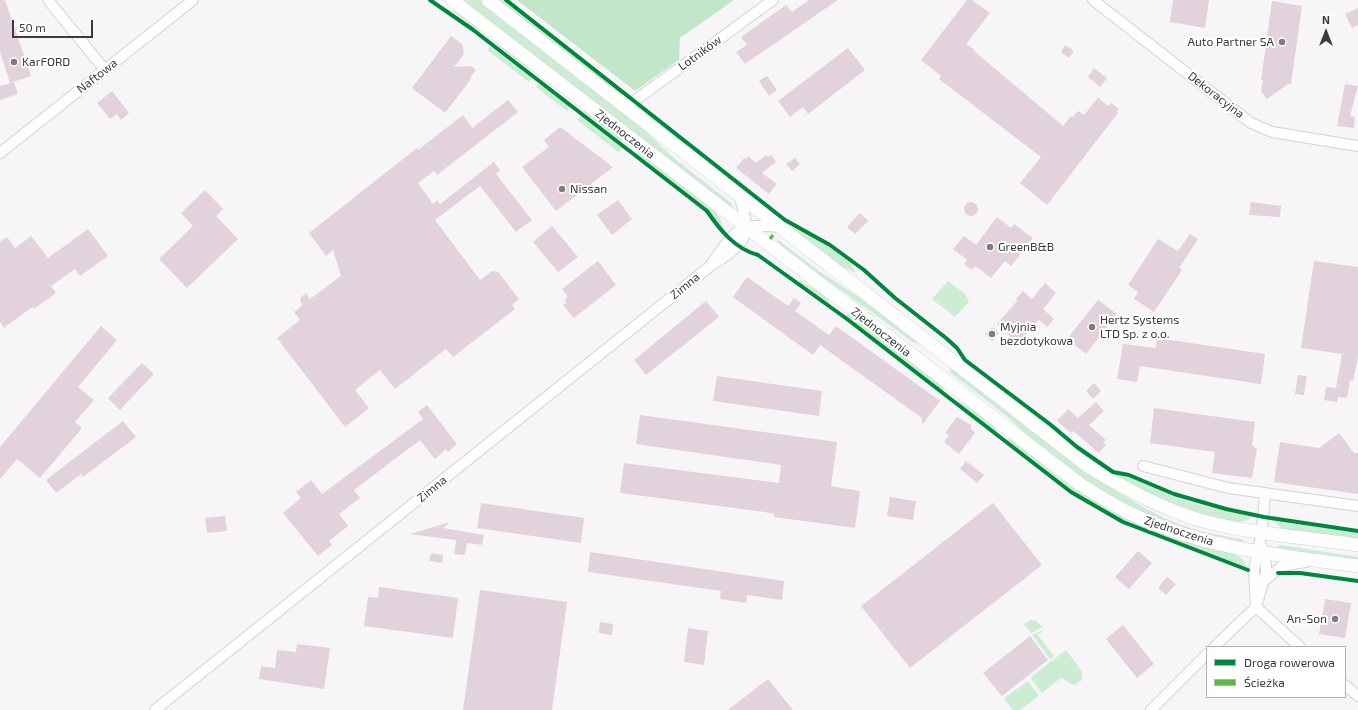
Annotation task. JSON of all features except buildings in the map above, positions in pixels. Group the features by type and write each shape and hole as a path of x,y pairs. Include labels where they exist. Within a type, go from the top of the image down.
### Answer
{"main road":[{"name":"Zjednoczenia","path":"452,0 1081,485 1139,518 1171,531 1225,546 1358,566"},
{"name":"Zjednoczenia","path":"488,0 1089,467 1119,486 1174,511 1223,525 1358,545"}],"street":[{"path":"48,0 105,70"},
{"name":"Naftowa","path":"0,153 193,0"},
{"name":"Lotników","path":"626,107 773,0"},
{"name":"Dekoracyjna","path":"1093,0 1251,122 1272,132 1358,146"},
{"name":"Zimna","path":"155,710 709,267 739,246 745,236 745,226 744,209 738,193"},
{"path":"745,226 759,225 780,227"},
{"path":"1143,466 1228,488 1358,506"},
{"path":"1215,646 1256,606 1265,580 1266,565 1261,551 1258,531 1265,494"},
{"path":"1261,551 1255,561 1254,570 1256,606 1299,646"},
{"path":"1265,580 1282,566 1319,560"},
{"path":"1150,710 1206,655"},
{"path":"1346,686 1358,696"}],"green space":[{"path":"462,0 480,0 635,121 674,158 731,203 734,210"},
{"path":"497,0 503,0 625,95 620,95"},
{"path":"517,0 734,0 680,38 679,60 635,91"},
{"path":"454,9 479,27 480,32 453,11"},
{"path":"496,44 502,46 529,66 531,71"},
{"path":"490,46 532,78 529,82 487,50"},
{"path":"539,83 570,107 567,111 536,87"},
{"path":"582,111 588,111 620,136 622,142"},
{"path":"646,112 685,141 680,142 648,117"},
{"path":"581,116 622,148 618,152 577,120"},
{"path":"639,152 712,207 720,218 723,229 706,208 636,153"},
{"path":"788,227 804,233 838,253 847,260 856,273 839,266"},
{"path":"779,240 816,269 871,305 920,344 912,342 793,256 776,243"},
{"path":"800,280 828,298 830,304 799,283"},
{"path":"948,281 965,294 969,302 955,317 932,299"},
{"path":"845,315 850,315 943,387 944,392"},
{"path":"951,368 1086,471 1136,503 1176,523 1222,536 1241,539 1248,544 1196,533 1132,509 1088,484 1042,449 1008,417 951,373 949,370"},
{"path":"958,402 963,403 979,414 997,429 997,433"},
{"path":"1011,439 1061,479 1083,494 1133,520 1175,538 1203,547 1234,554 1244,561 1247,567 1126,522 1076,493 1007,440"},
{"path":"1111,474 1120,474 1137,479 1172,496 1189,502 1252,517 1241,521 1225,520 1205,515 1160,498"},
{"path":"1274,521 1358,533 1358,540 1282,529"},
{"path":"1281,545 1358,557 1358,561 1273,548"},
{"path":"1030,620 1036,621 1043,627 1031,633 1024,624"},
{"path":"1044,630 1038,635 1054,656 1050,659 1032,635"},
{"path":"1066,650 1082,671 1082,680 1074,685 1061,678 1042,693 1031,679 1032,676"},
{"path":"1028,681 1039,696 1020,710 1013,710 1004,698"}],"marked path":[{"path":"770,239 773,235"}],"cycle path":[{"path":"430,0 472,29 707,211 723,232 735,243 758,255 847,319 1071,492 1123,522 1248,570"},
{"path":"506,0 785,220 830,245 864,270 895,298 946,338 957,348 965,360 1051,425 1077,447 1113,472 1129,475 1174,494 1226,509 1264,517 1358,531"},
{"path":"1278,573 1300,573 1358,581"}],"place":[{"name":"Auto Partner SA","path":"1282,42"},
{"name":"KarFORD","path":"14,62"},
{"name":"Nissan","path":"562,189"},
{"name":"GreenB&B","path":"990,247"},
{"name":"Hertz Systems LTD Sp. z o.o.","path":"1092,327"},
{"name":"Myjnia bezdotykowa","path":"992,334"},
{"name":"An-Son","path":"1335,619"}]}
